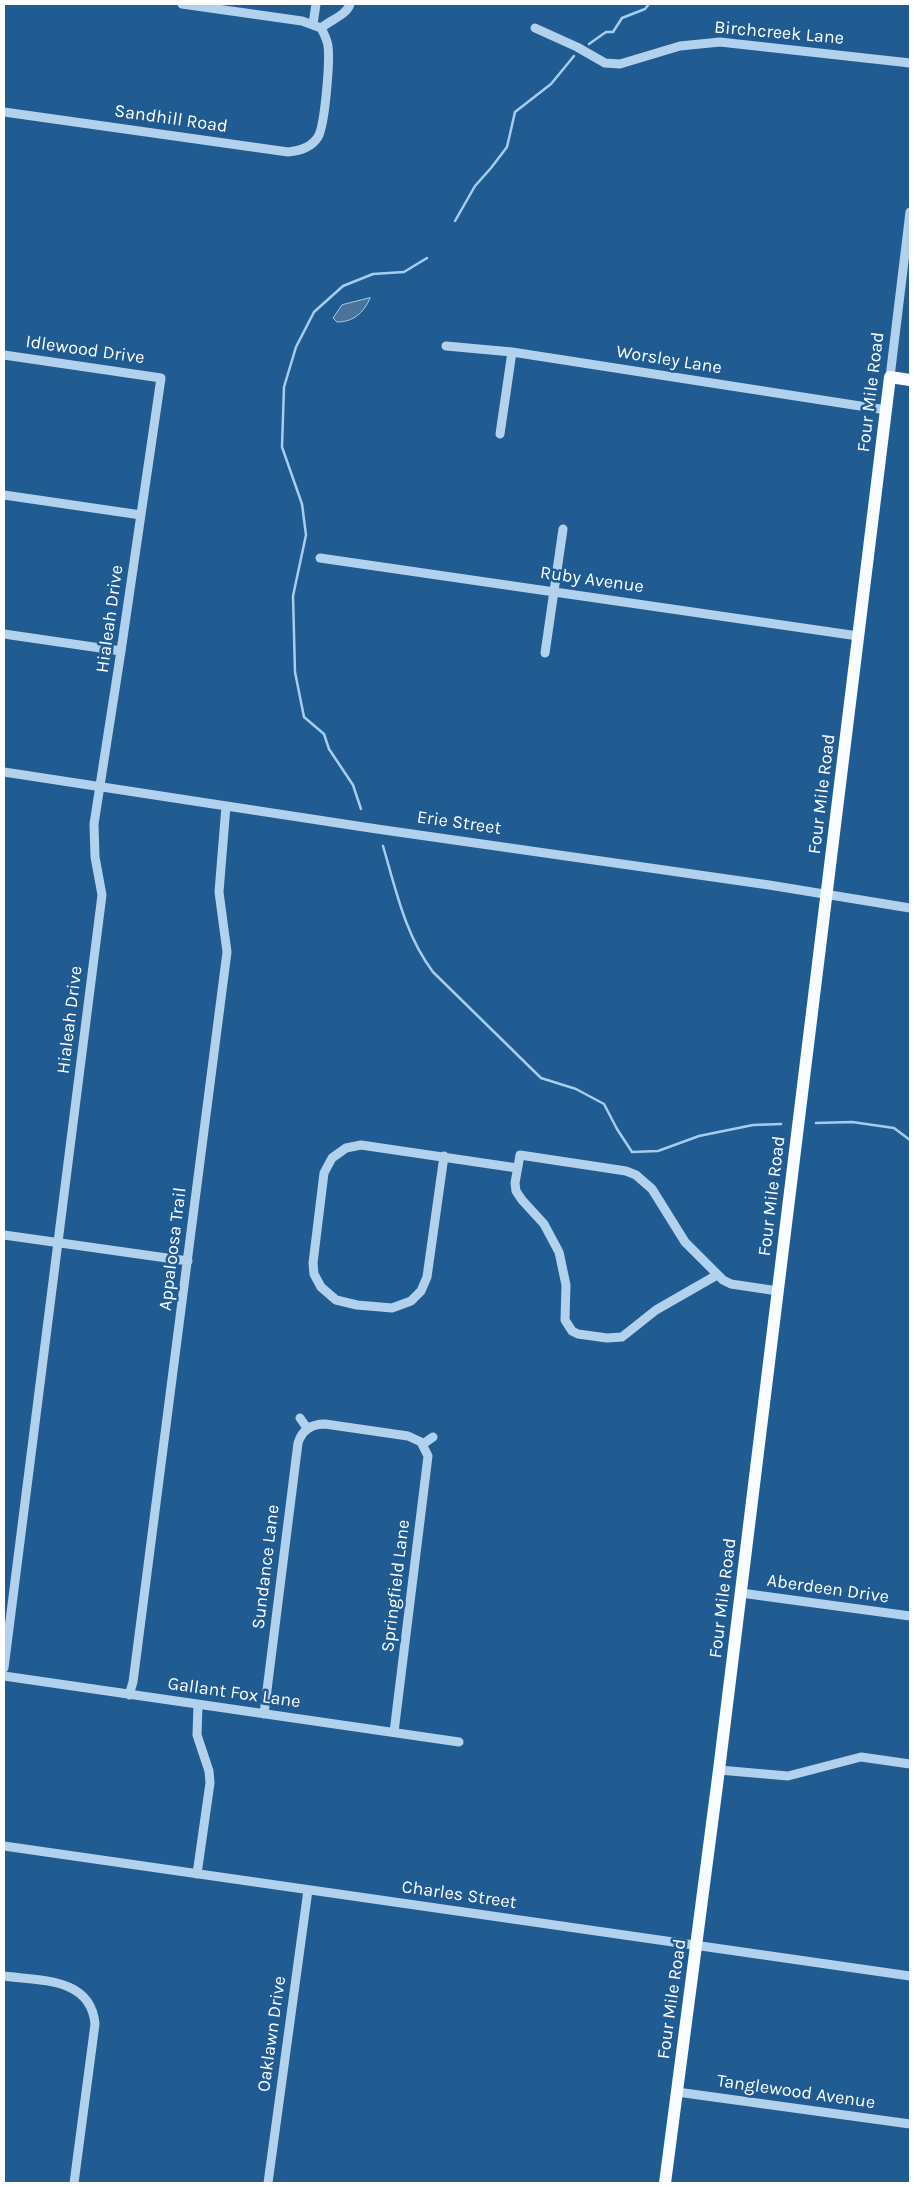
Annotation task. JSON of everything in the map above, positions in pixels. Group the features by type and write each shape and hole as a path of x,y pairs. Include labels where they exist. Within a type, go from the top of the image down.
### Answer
{"main road":[{"path":"890,377 910,380"},
{"name":"Four Mile Road","path":"665,2183 720,1770 890,377"}],"street":[{"path":"186,4 206,5 317,26 343,14 350,4"},
{"path":"316,4 317,26"},
{"name":"Sandhill Road","path":"4,112 288,152 305,148 317,138 322,127 329,56 328,42 317,26"},
{"name":"Birchcreek Lane","path":"535,28 605,63 620,64 680,46 720,42 910,63"},
{"name":"Four Mile Road","path":"890,377 910,212"},
{"name":"Worsley Lane","path":"446,346 512,352 886,410"},
{"path":"500,434 512,352"},
{"name":"Idlewood Drive","path":"4,355 161,378"},
{"name":"Hialeah Drive","path":"4,1668 102,895 93,843 94,824 122,651 161,378"},
{"path":"4,495 141,514"},
{"path":"545,653 563,529"},
{"name":"Ruby Avenue","path":"320,558 858,636"},
{"path":"4,634 122,651"},
{"name":"Erie Street","path":"4,772 827,894 910,908"},
{"name":"Appaloosa Trail","path":"129,1695 133,1682 227,952 219,892 226,806"},
{"path":"444,1156 426,1277 416,1296 405,1304 387,1308 344,1302 325,1292 314,1274 313,1263 324,1173 332,1158 346,1148 361,1145 444,1156 518,1168"},
{"path":"717,1275 656,1310 622,1337 607,1338 578,1334 568,1326 565,1314 566,1285 559,1252 544,1224 516,1191 515,1183 520,1155 626,1171 636,1175 652,1189 685,1242 708,1263 717,1275 731,1284 778,1291"},
{"path":"4,1235 188,1261"},
{"path":"300,1418 307,1428 318,1424 325,1424 415,1438 423,1444 433,1437"},
{"name":"Sundance Lane","path":"264,1714 298,1444 300,1437 307,1428"},
{"name":"Springfield Lane","path":"394,1732 428,1462 428,1456 423,1444"},
{"name":"Aberdeen Drive","path":"741,1593 910,1616"},
{"name":"Gallant Fox Lane","path":"4,1676 459,1742"},
{"path":"197,1874 210,1783 209,1770 197,1735 198,1705"},
{"path":"720,1770 788,1776 862,1757 910,1764"},
{"name":"Charles Street","path":"4,1846 910,1976"},
{"name":"Oaklawn Drive","path":"268,2183 308,1890"},
{"path":"4,1976 62,1984 78,1990 91,2005 94,2014 93,2036 74,2183"},
{"name":"Tanglewood Avenue","path":"677,2092 910,2124"}],"water":[{"path":"370,298 365,308 357,316 343,322 337,322 333,318 342,305"}],"waterway":[{"path":"589,44 606,32 613,32 622,18 645,9 649,4"},
{"path":"455,221 475,186 507,147 515,112 551,84 574,56"},
{"path":"361,809 353,785 329,749 324,734 304,717 295,672 293,596 306,535 302,504 282,447 284,387 296,347 314,312 343,286 373,274 404,272 427,258"},
{"path":"383,846 402,912 415,943 433,972 541,1078 576,1089 604,1104 632,1152 658,1151 699,1136 753,1125 781,1124"},
{"path":"816,1123 852,1122 894,1128 910,1140"}]}
